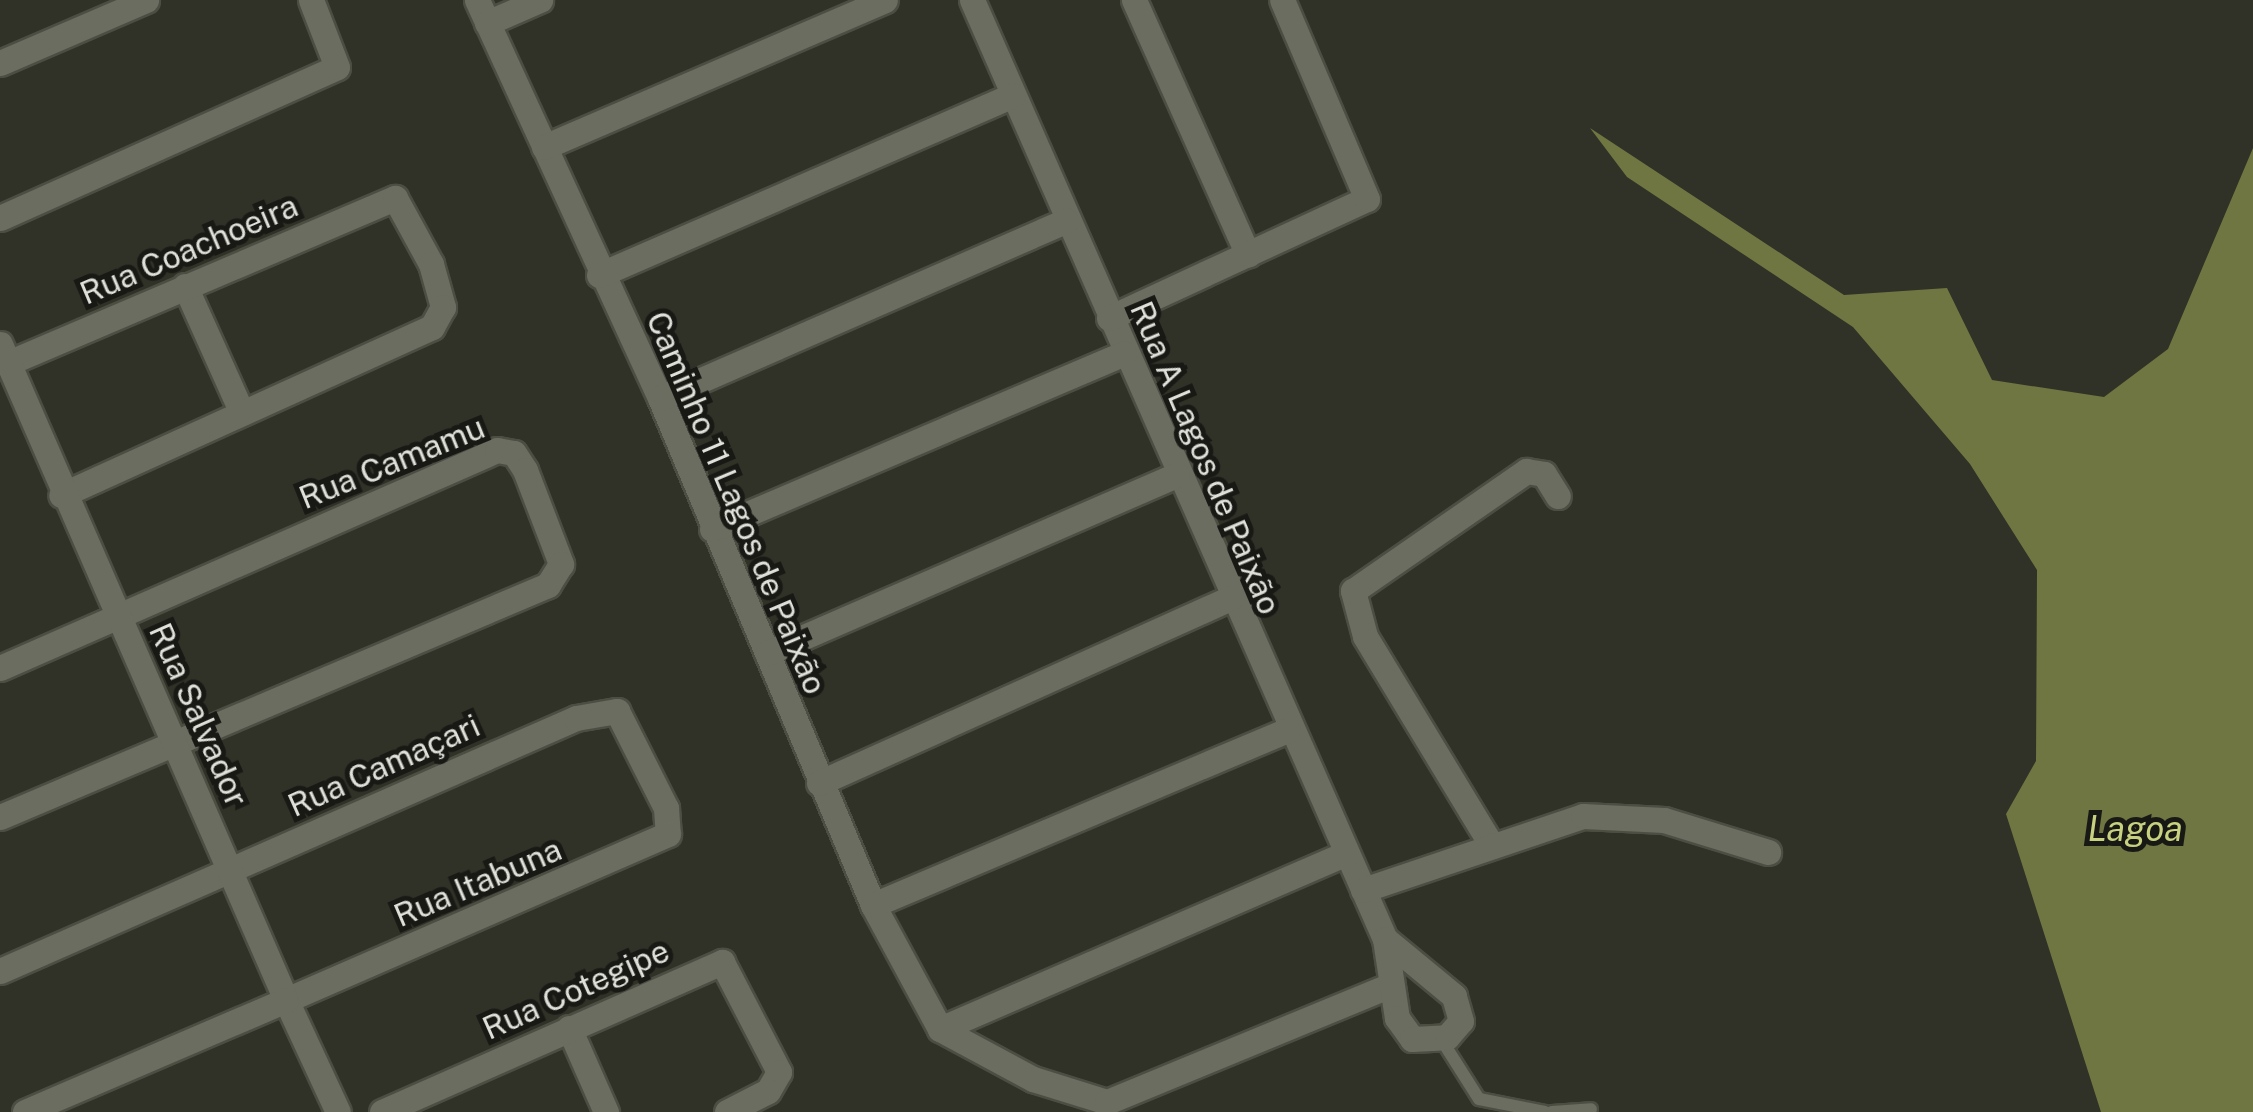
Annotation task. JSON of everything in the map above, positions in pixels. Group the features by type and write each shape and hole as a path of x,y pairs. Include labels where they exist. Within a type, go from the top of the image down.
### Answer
{"street":[{"path":"0,63 146,0"},
{"path":"0,218 337,67 311,0"},
{"path":"482,12 540,0"},
{"path":"544,147 884,0"},
{"name":"Rua A Lagos de Paixão","path":"972,0 1288,730 1385,939 1389,986 1403,1030 1424,1043 1441,1040 1461,1021 1460,1004 1385,939"},
{"path":"1134,0 1248,256"},
{"path":"1109,318 1364,204 1369,190 1282,0"},
{"name":"Caminho 11 Lagos de Paixão","path":"482,12 660,398 874,906 940,1029"},
{"path":"600,275 1013,95"},
{"name":"Rua Coachoeira","path":"4,353 185,286 395,198 441,294 432,327 242,414"},
{"path":"660,398 1066,221"},
{"path":"61,496 242,414 185,286"},
{"name":"Rua Salvador","path":"4,353 61,496 175,740 338,1112"},
{"path":"712,529 1124,353"},
{"name":"Rua Camamu","path":"119,616 483,454 508,450 525,470 555,538 554,580 175,740"},
{"path":"1492,846 1366,636 1353,591 1526,471 1544,474 1558,496"},
{"path":"768,653 1177,475"},
{"path":"819,783 1231,598"},
{"path":"0,668 119,616"},
{"name":"Rua Camaçari","path":"0,971 576,718 617,711 666,808"},
{"path":"874,906 1288,730"},
{"path":"0,817 175,740"},
{"name":"Rua Itabuna","path":"286,1000 648,848 668,834 666,808"},
{"path":"1363,890 1492,846 1617,814 1768,852"},
{"path":"940,1029 1346,853"},
{"name":"Rua Cotegipe","path":"382,1112 722,962 764,1029 775,1085 728,1112"},
{"path":"940,1029 1066,1102 1093,1102 1132,1096 1389,986"},
{"path":"25,1112 286,1000"},
{"path":"570,1028 606,1112"}],"lane":[{"path":"1441,1040 1480,1100 1549,1112 1591,1109"}],"water":[{"name":"Lagoa","path":"1590,128 1844,295 1947,288 1992,380 2104,397 2168,349 2253,148 2253,1112 2101,1112 2006,814 2036,761 2037,570 1970,464 1853,327 1627,177"}]}
